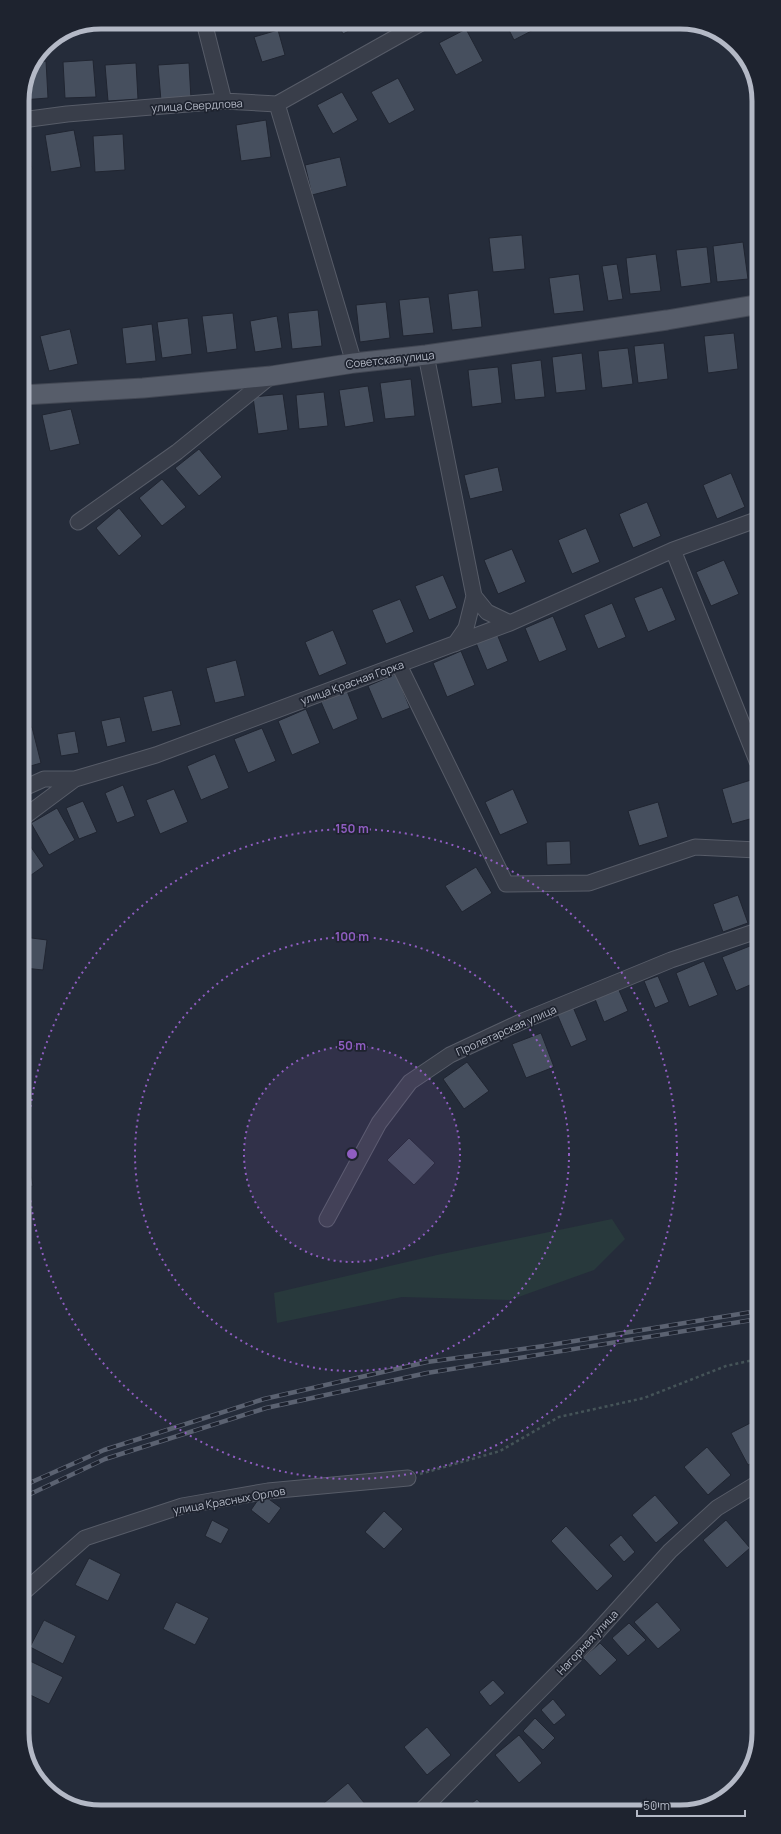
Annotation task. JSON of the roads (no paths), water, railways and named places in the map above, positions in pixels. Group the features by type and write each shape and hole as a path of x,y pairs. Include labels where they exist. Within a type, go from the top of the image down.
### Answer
{"main road":[{"name":"Советская улица","path":"29,395 143,388 271,376 354,363 426,356 752,306"}],"street":[{"path":"206,29 224,101"},
{"path":"354,363 277,104 411,29"},
{"name":"улица Свердлова","path":"29,119 67,114 224,101 277,104"},
{"path":"426,356 474,596 466,628 455,644"},
{"path":"78,522 177,452 271,376"},
{"path":"752,521 673,550 752,748"},
{"name":"улица Красная Горка","path":"29,786 44,779 75,780 156,756 510,623 673,550"},
{"path":"474,596 487,612 510,623"},
{"path":"399,665 506,884 589,883 695,846 752,850"},
{"path":"29,813 75,780"},
{"name":"Пролетарская улица","path":"327,1219 379,1123 410,1082 450,1054 525,1020 671,960 752,933"},
{"name":"улица Красных Орлов","path":"29,1587 85,1538 182,1506 268,1491 408,1478"},
{"name":"Нагорная улица","path":"427,1805 588,1642 670,1550 717,1508 752,1487"}],"railway":[{"path":"29,1483 104,1450 264,1399 427,1362 544,1346 752,1312"},
{"path":"29,1495 105,1459 266,1408 427,1373 752,1320"}]}
